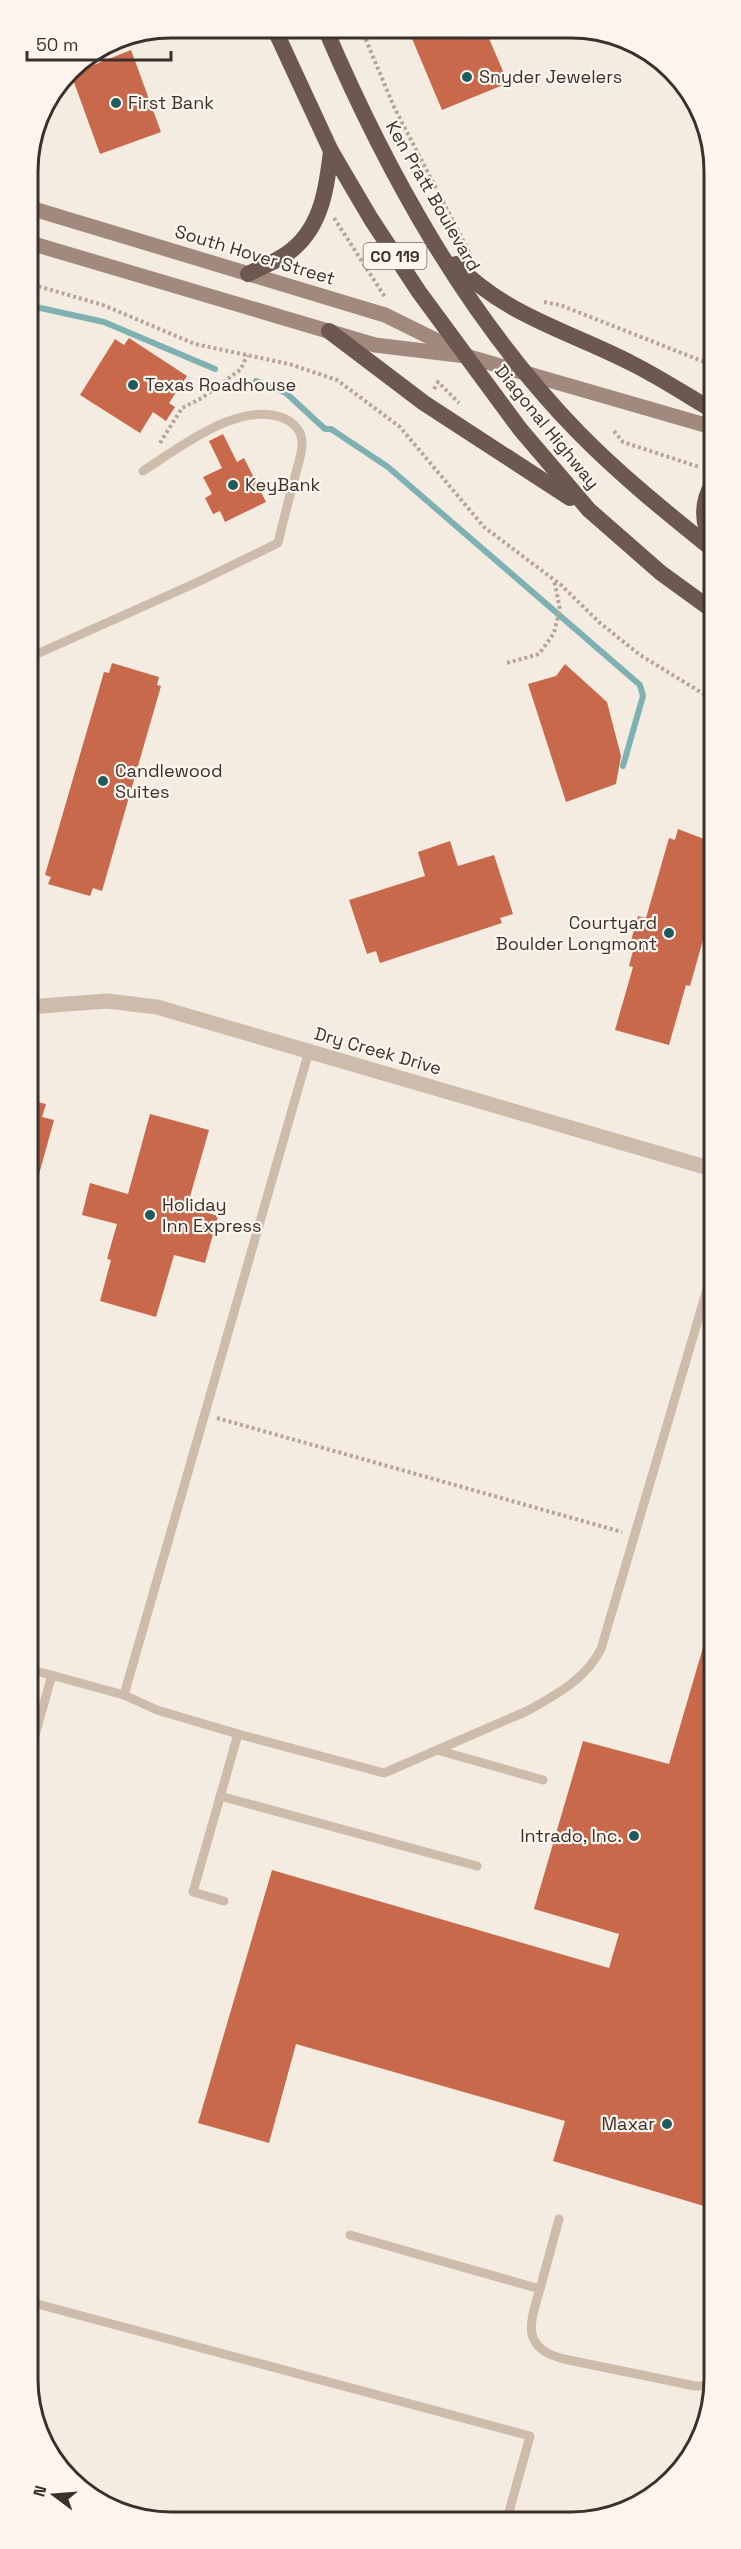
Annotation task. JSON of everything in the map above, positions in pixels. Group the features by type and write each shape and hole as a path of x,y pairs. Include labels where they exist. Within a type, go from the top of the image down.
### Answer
{"highway":[{"name":"CO 119","path":"279,38 331,151 377,228 466,356"},
{"name":"Ken Pratt Boulevard","path":"330,38 374,132 429,234 464,289 527,373"},
{"path":"248,274 293,249 306,236 321,207 331,151"},
{"path":"429,234 469,278 499,300 530,317 632,364 704,405"},
{"path":"329,331 424,403 482,443 589,510"},
{"name":"Diagonal Highway","path":"466,356 520,429 589,510 661,573 704,604"},
{"name":"Diagonal Highway","path":"527,373 578,431 631,482 704,542"}],"main road":[{"name":"South Hover Street","path":"38,210 385,315 466,356"},
{"name":"South Hover Street","path":"38,245 375,345 466,356 704,425"}],"street":[{"name":"Dry Creek Drive","path":"38,1006 97,1001 157,1007 704,1167"}],"lane":[{"path":"38,654 200,581 278,543 300,457 302,439 294,424 281,417 265,414 249,415 199,436 142,471"},
{"path":"124,1695 309,1051"},
{"path":"38,1671 124,1695 157,1710 238,1734 384,1773 527,1711 560,1692 587,1670 598,1656 703,1298"},
{"path":"38,1724 52,1675"},
{"path":"224,1901 193,1892 238,1734"},
{"path":"437,1750 543,1780"},
{"path":"220,1796 477,1866"},
{"path":"559,2219 531,2329 535,2343 546,2353 564,2359 703,2386"},
{"path":"350,2235 540,2289"},
{"path":"38,2304 530,2436 509,2512"}],"path":[{"path":"365,38 394,107 468,249 470,260"},
{"path":"328,209 385,298"},
{"path":"38,286 103,305 195,344 289,364 337,380 400,427 484,527 554,579 600,623 639,655 704,694"},
{"path":"540,302 560,305 704,362"},
{"path":"159,445 182,408 202,398 242,368 247,355"},
{"path":"614,431 623,442 699,467"},
{"path":"507,663 539,654 554,633 559,622 560,609 554,579"},
{"path":"204,1414 635,1535"}],"building":[{"path":"412,38 489,38 508,83 442,110"},
{"name":"First Bank","path":"131,50 161,132 100,154 73,81 87,67"},
{"name":"Texas Roadhouse","path":"129,338 187,376 169,403 175,407 166,421 153,412 140,433 80,395 115,339 124,345"},
{"name":"KeyBank","path":"223,434 237,462 244,458 266,502 225,522 220,511 213,514 205,498 212,494 203,477 222,468 209,441"},
{"name":"Candlewood Suites","path":"112,663 159,677 157,685 161,686 102,891 93,888 90,896 48,884 51,877 45,875 104,672 109,673"},
{"path":"565,664 607,702 621,756 616,784 566,802 528,684 556,676"},
{"name":"Courtyard Boulder Longmont","path":"678,829 704,839 704,937 690,986 686,985 669,1045 615,1030 633,967 629,966 635,943 631,941 638,916 646,918 669,838 675,840"},
{"path":"450,841 458,866 494,855 513,914 500,918 502,923 380,963 376,951 367,954 349,900 425,876 418,852"},
{"path":"38,1102 46,1104 42,1117 54,1120 38,1178"},
{"name":"Holiday Inn Express","path":"150,1114 209,1130 187,1207 218,1216 205,1263 174,1255 156,1317 100,1301 111,1260 107,1259 117,1224 82,1215 90,1183 128,1194"},
{"path":"703,1646 703,2206 553,2161 565,2121 296,2044 269,2143 198,2123 272,1870 609,1968 619,1934 534,1909 583,1741 669,1764"}],"waterway":[{"path":"38,307 104,322 215,369"},
{"path":"256,381 286,393 325,429 331,429 388,467 640,685 643,696 623,766"}],"place":[{"name":"Snyder Jewelers","path":"467,77"},
{"name":"First Bank","path":"116,103"},
{"name":"Texas Roadhouse","path":"133,385"},
{"name":"KeyBank","path":"233,485"},
{"name":"Candlewood Suites","path":"103,781"},
{"name":"Courtyard Boulder Longmont","path":"669,933"},
{"name":"Holiday Inn Express","path":"150,1215"},
{"name":"Intrado, Inc.","path":"634,1836"},
{"name":"Maxar","path":"667,2124"}]}
